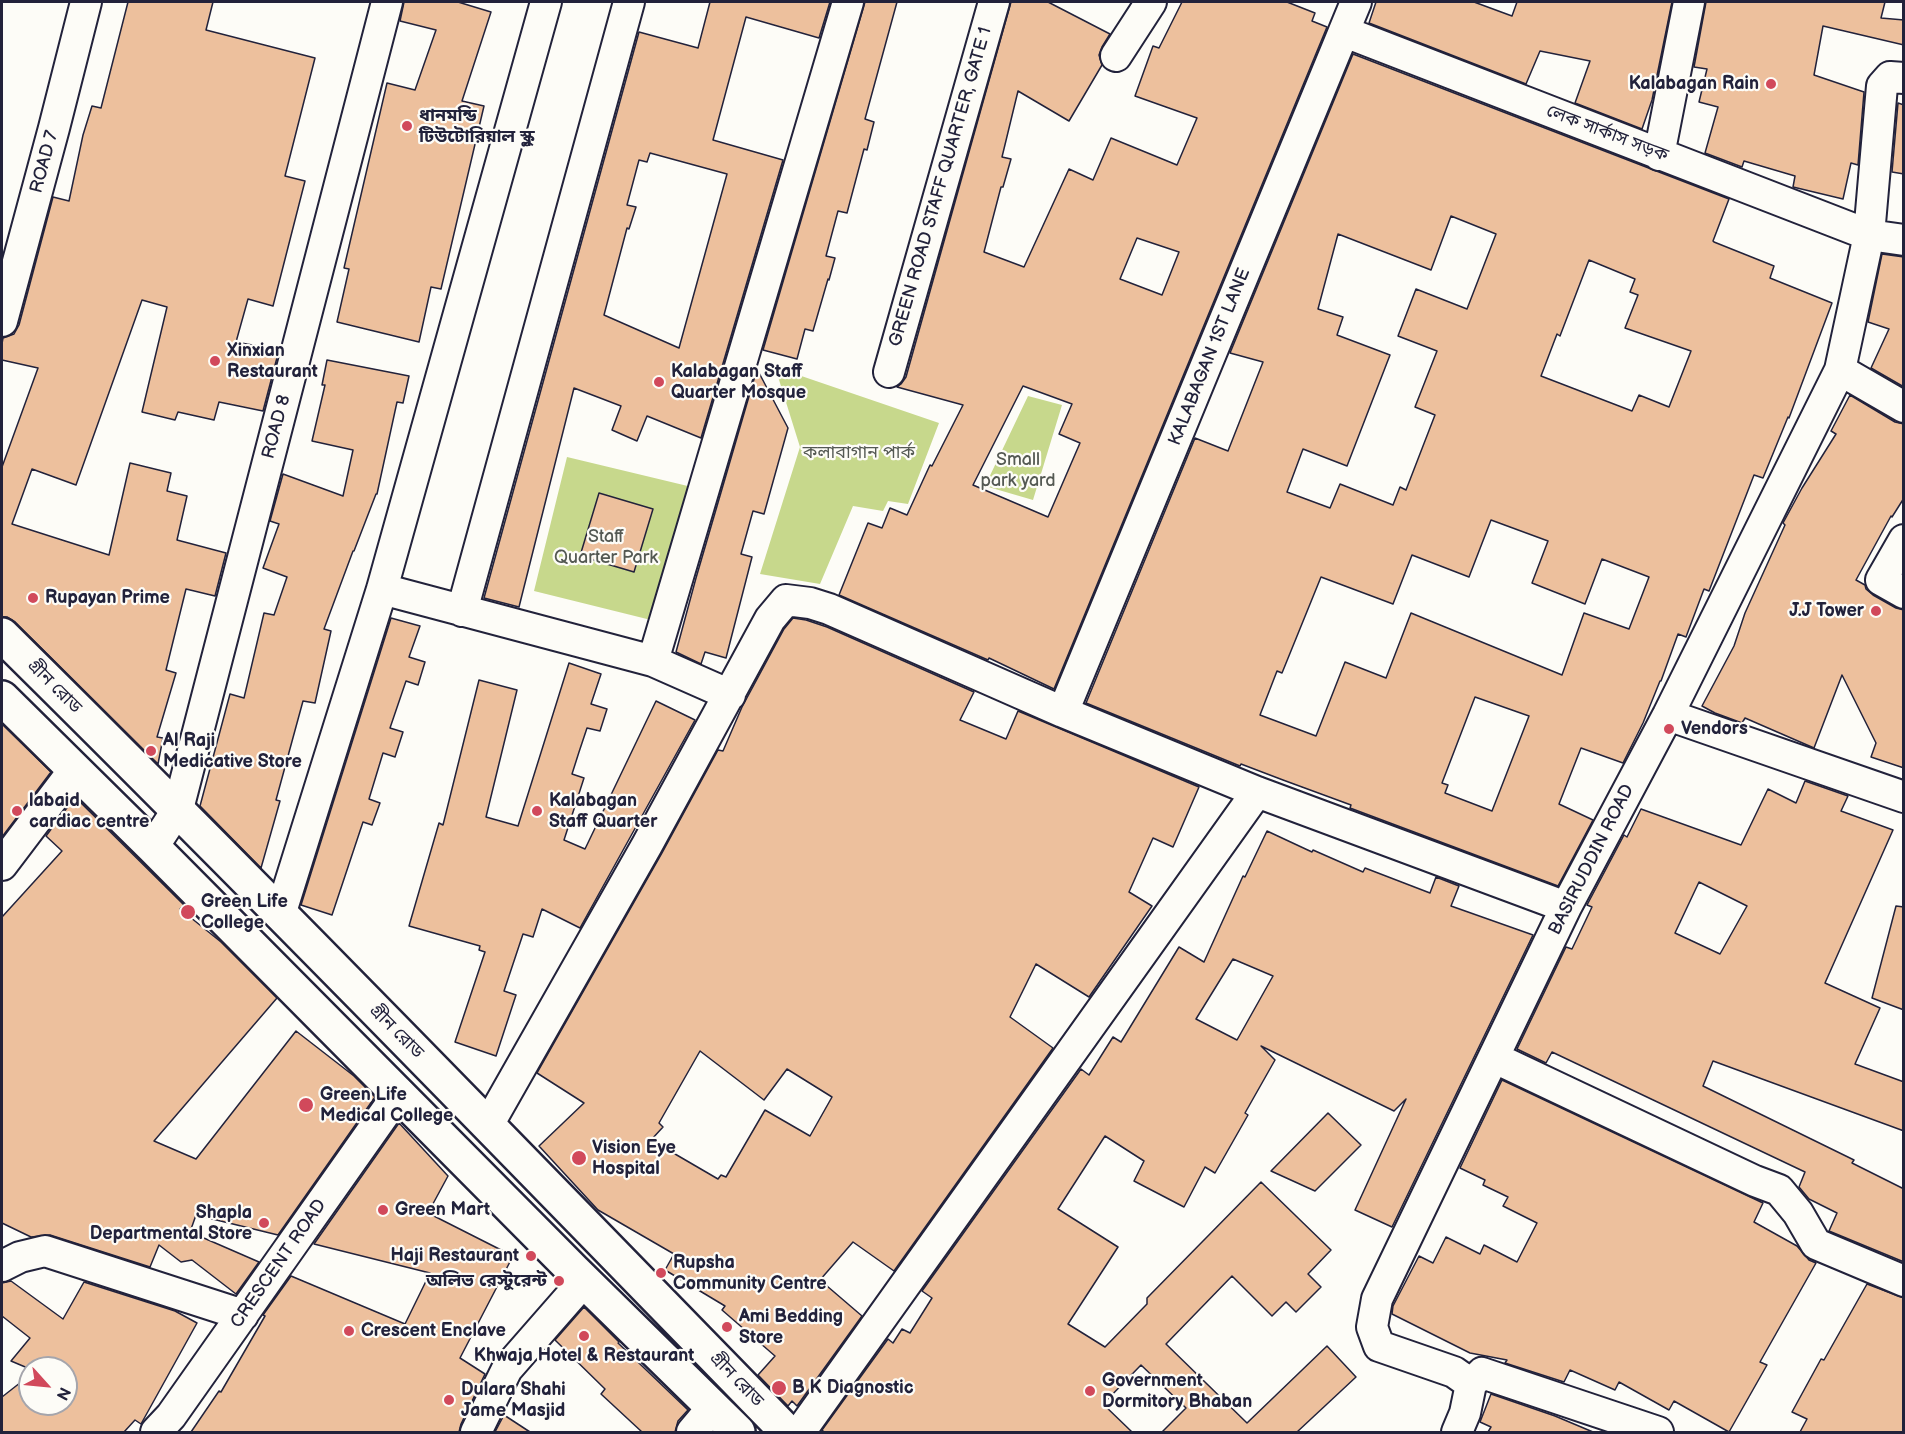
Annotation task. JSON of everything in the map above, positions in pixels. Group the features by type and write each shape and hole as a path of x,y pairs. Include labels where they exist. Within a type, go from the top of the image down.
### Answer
{"main road":[{"name":"গ্রীন রোড","path":"2,635 178,809 787,1432"},
{"name":"গ্রীন রোড","path":"2,698 399,1093 584,1281 738,1432"}],"street":[{"name":"ROAD 7","path":"2,321 86,2"},
{"name":"ROAD 8","path":"153,847 178,809 387,2"},
{"path":"280,915 382,589 546,2"},
{"path":"462,611 629,2"},
{"path":"653,661 848,2"},
{"name":"GREEN ROAD STAFF QUARTER, GATE 1","path":"889,372 994,2"},
{"path":"1116,57 1152,2"},
{"name":"KALABAGAN 1ST LANE","path":"1063,712 1356,2"},
{"path":"1659,154 1689,2"},
{"name":"লেক সার্কাস সড়ক","path":"1345,32 1869,235 1904,240"},
{"path":"1869,235 1882,87 1890,77 1904,78"},
{"name":"BASIRUDDIN ROAD","path":"1470,1384 1454,1372 1379,1346 1372,1327 1377,1299 1566,907 1668,715 1840,370 1869,235"},
{"path":"1840,370 1904,407"},
{"path":"1904,540 1881,580 1904,593"},
{"path":"382,589 653,661 729,695"},
{"path":"488,1125 770,619 786,600 810,603 829,609 1063,712 1257,792 1566,907"},
{"path":"1668,715 1904,797"},
{"path":"2,865 74,770"},
{"path":"800,1432 1257,792"},
{"path":"1495,1058 1755,1181 1779,1190 1798,1213 1816,1244 1904,1281"},
{"name":"CRESCENT ROAD","path":"156,1432 171,1416 399,1093"},
{"path":"2,1266 21,1257 45,1251 243,1315"},
{"path":"476,1432 507,1368 584,1281"},
{"path":"1457,1432 1465,1413 1470,1384 1482,1373 1658,1432"},
{"path":"692,1432 713,1407"}],"green space":[{"name":"কলাবাগান পার্ক","path":"775,367 939,423 908,504 888,501 883,511 853,506 820,584 760,574 800,447"},
{"name":"Small park yard","path":"1028,396 1062,405 1033,500 985,486"},
{"name":"Staff Quarter Park","path":"567,457 696,488 670,561 667,554 670,572 651,620 534,591"}],"building":[{"path":"128,2 213,2 206,30 315,58 285,176 305,181 273,306 248,299 236,342 279,350 263,411 219,402 214,420 178,412 175,420 142,412 167,307 142,300 76,485 32,469 12,524 109,555 130,463 171,473 167,491 187,496 177,540 226,553 215,596 186,589 166,670 176,673 157,737 163,738 158,764 15,622 2,617 2,467 38,368 2,360 3,338 14,334 19,325 53,197 69,201 83,135 92,106 101,108"},
{"path":"404,2 458,2 491,12 462,101 484,106 441,289 431,287 419,342 337,322 349,269 344,268 387,83 415,90 436,30 400,21"},
{"path":"710,2 830,2 819,38 746,17 713,140 783,160 701,438 647,416 637,441 612,430 621,406 574,388 519,607 484,598 639,32 698,48","holes":["650,153 727,174 679,348 604,315 627,228 629,229 636,207 627,205 639,160 647,162"]},
{"path":"865,2 897,2 865,119 874,122 867,150 864,149 847,213 838,211 826,256 835,258 829,280 813,331 805,329 797,359 763,350"},
{"path":"1011,2 1048,2 1110,34 1099,55 1102,65 1069,121 1018,91 1002,157 1011,159 984,252 1024,267 1069,169 1093,180 1111,138 1177,165 1197,118 1135,96 1153,46 1159,48 1182,2 1287,2 1315,13 1312,21 1327,27 1054,689 989,658 988,660 839,595 868,523 882,528 890,508 907,515 930,465 932,466 963,405 897,387 906,377","holes":["1137,238 1179,252 1162,295 1120,279","1023,386 1072,404 1059,434 1080,443 1048,517 973,485"]},
{"path":"1376,2 1474,2 1512,16 1517,2 1672,2 1652,100 1642,129 1575,103 1590,61 1540,51 1526,84 1369,23"},
{"path":"1706,2 1885,2 1881,18 1904,20 1904,45 1823,26 1814,75 1864,92 1858,165 1851,163 1843,199 1793,187 1795,176 1744,161 1742,167 1705,153 1718,107 1699,102 1707,69 1694,67"},
{"path":"1353,54 1729,199 1713,241 1774,266 1770,278 1832,303 1789,418 1763,478 1754,475 1709,591 1704,589 1686,637 1678,634 1661,681 1623,763 1581,748 1559,804 1593,820 1558,886 1350,808 1351,805 1241,764 1240,766 1086,703 1195,438 1228,451 1263,362 1230,353","holes":["1451,216 1496,234 1467,309 1416,289 1398,336 1437,351 1415,407 1435,415 1406,490 1400,487 1393,505 1340,484 1330,508 1287,492 1303,449 1347,466 1390,355 1337,335 1343,317 1318,309 1338,234 1431,270","1589,260 1635,279 1630,292 1638,295 1625,328 1691,351 1669,407 1639,395 1632,411 1541,376 1557,334 1560,336","1491,520 1548,541 1532,583 1585,604 1602,559 1649,577 1629,629 1584,613 1562,675 1411,613 1386,678 1345,662 1316,736 1260,715 1277,671 1282,673 1321,577 1393,604 1412,555 1469,577","1475,697 1529,716 1492,811 1445,793 1448,785 1442,783"]},
{"path":"1898,103 1904,105 1904,174 1892,172"},
{"path":"1882,254 1904,257 1904,387 1871,368 1889,329 1868,322"},
{"path":"327,360 409,376 403,403 397,402 377,494 324,629 331,631 315,703 303,701 276,800 280,801 261,868 200,806 230,694 244,698 264,613 274,615 287,577 263,568 279,524 270,521 283,474 343,496 353,450 312,441 325,385 322,385"},
{"path":"757,369 788,428 764,514 753,511 741,554 752,557 726,658 705,652 701,664 676,652"},
{"path":"1850,395 1895,422 1904,424 1904,498 1891,516 1856,580 1865,585 1873,595 1904,610 1904,768 1871,757 1876,743 1842,675 1814,748 1745,718 1742,723 1702,706 1734,646 1745,613 1785,525 1783,523 1836,434 1831,431"},
{"path":"599,493 653,509 634,572 580,556"},
{"path":"391,618 420,626 409,657 425,662 418,685 406,681 390,728 403,732 395,757 383,753 369,799 380,803 372,825 363,822 332,915 301,905"},
{"path":"793,618 806,620 827,627 974,692 960,720 1006,739 1018,711 1199,787 1173,847 1153,838 1129,892 1152,906 1089,997 1036,964 1010,1017 1053,1048 894,1271 853,1242 820,1280 862,1316 797,1406 792,1401 788,1406 758,1375 775,1356 722,1310 725,1306 665,1270 674,1254 598,1210 539,1146 584,1103 537,1073 718,750 723,751 742,707 784,629","holes":["700,1051 764,1100 787,1069 832,1097 810,1136 765,1110 726,1177 721,1175 718,1179 651,1140 663,1127 659,1123"]},
{"path":"569,663 601,674 591,704 607,709 600,731 587,728 579,752 572,774 584,778 564,840 585,849 656,701 695,720 580,928 542,909 533,937 523,934 504,991 516,995 496,1056 455,1042 485,952 479,950 480,946 409,926 439,823 443,825 479,680 517,690 486,817 518,826"},
{"name":"labaid cardiac centre","path":"2,724 51,772 2,837"},
{"path":"1805,781 1848,796 1841,811 1893,830 1825,983 1880,1008 1855,1064 1904,1082 1904,1131 1713,1061 1703,1086 1854,1160 1852,1163 1904,1189 1904,1262 1829,1231 1837,1213 1809,1199 1799,1187 1805,1172 1552,1052 1546,1063 1517,1049 1566,947 1572,949 1592,907 1587,905 1624,835 1627,837 1641,809 1741,845 1768,789 1796,803","holes":["1699,882 1747,906 1720,954 1675,933"]},
{"path":"75,797 184,905 180,909 221,942 277,998 154,1141 196,1159 296,1031 354,1076 375,1097 278,1235 196,1215 190,1232 259,1262 236,1294 192,1260 181,1262 159,1245 150,1267 50,1235 31,1237 2,1223 2,917 62,851 46,836"},
{"path":"1267,831 1363,872 1365,868 1430,893 1436,877 1459,886 1451,906 1533,935 1392,1227 1355,1210 1406,1099 1394,1111 1261,1046 1275,1060 1245,1113 1248,1115 1215,1173 1205,1167 1184,1207 1134,1181 1144,1161 1105,1136 1058,1209 1118,1247 1068,1324 1105,1347 1147,1304 1147,1298 1261,1182 1331,1250 1308,1274 1321,1287 1296,1312 1286,1302 1272,1316 1232,1276 1166,1344 1247,1423 1327,1346 1356,1377 1297,1432 1162,1432 1186,1408 1141,1365 1103,1404 1132,1432 824,1432 822,1430 888,1339 893,1343 902,1329 910,1333 932,1298 922,1291 1081,1069 1089,1075 1113,1037 1121,1042 1179,947 1204,962 1243,876 1245,877","holes":["1233,959 1273,976 1237,1040 1196,1019"]},
{"path":"1896,906 1904,907 1904,1010 1872,998"},
{"path":"1502,1080 1763,1203 1754,1222 1797,1246 1809,1260 1816,1263 1760,1362 1767,1365 1729,1432 1674,1401 1669,1410 1619,1382 1615,1390 1570,1370 1564,1382 1505,1363 1507,1360 1470,1353 1392,1314 1393,1306 1419,1256 1433,1263 1446,1237 1480,1254 1484,1245 1517,1262 1537,1223 1503,1206 1508,1197 1483,1185 1485,1180 1460,1168"},
{"path":"1328,1113 1361,1145 1315,1191 1271,1171"},
{"path":"399,1123 448,1176 428,1213 513,1256 460,1358 485,1374 459,1432 191,1432 219,1391 221,1392 265,1316 263,1315 291,1276 405,1324 430,1273 314,1244"},
{"path":"11,1281 63,1319 84,1282 175,1311 197,1323 141,1424 135,1420 124,1432 2,1432 2,1397 18,1384 18,1416 78,1416 78,1356 18,1356 18,1364 11,1361 30,1338 2,1316 2,1283"},
{"path":"1867,1284 1904,1298 1904,1432 1800,1432 1807,1419 1792,1412"},
{"path":"584,1307 688,1410 678,1421 675,1432 642,1432 601,1394 605,1389 555,1340"},
{"path":"1491,1394 1593,1432 1488,1432 1491,1427 1480,1422"},
{"path":"504,1415 530,1432 495,1432"}],"place":[{"name":"Kalabagan Rain","path":"1771,84"},
{"name":"ধানমন্ডি টিউটোরিয়াল স্কুল","path":"407,126"},
{"name":"Xinxian Restaurant","path":"215,361"},
{"name":"Kalabagan Staff Quarter Mosque","path":"659,382"},
{"name":"Rupayan Prime","path":"33,598"},
{"name":"J.J Tower","path":"1876,611"},
{"name":"Vendors","path":"1669,729"},
{"name":"Al Raji Medicative Store","path":"151,751"},
{"name":"labaid cardiac centre","path":"17,811"},
{"name":"Kalabagan Staff Quarter","path":"537,811"},
{"name":"Green Life College","path":"188,912"},
{"name":"Green Life Medical College","path":"306,1105"},
{"name":"Vision Eye Hospital","path":"579,1158"},
{"name":"Green Mart","path":"383,1210"},
{"name":"Shapla Departmental Store","path":"264,1223"},
{"name":"Haji Restaurant","path":"531,1256"},
{"name":"Rupsha Community Centre","path":"661,1273"},
{"name":"অলিভ রেস্টুরেন্ট","path":"559,1281"},
{"name":"Ami Bedding Store","path":"727,1327"},
{"name":"Crescent Enclave","path":"349,1331"},
{"name":"Khwaja Hotel & Restaurant","path":"584,1336"},
{"name":"B K Diagnostic","path":"779,1388"},
{"name":"Government Dormitory Bhaban","path":"1090,1391"},
{"name":"Dulara Shahi Jame Masjid","path":"449,1400"}]}
